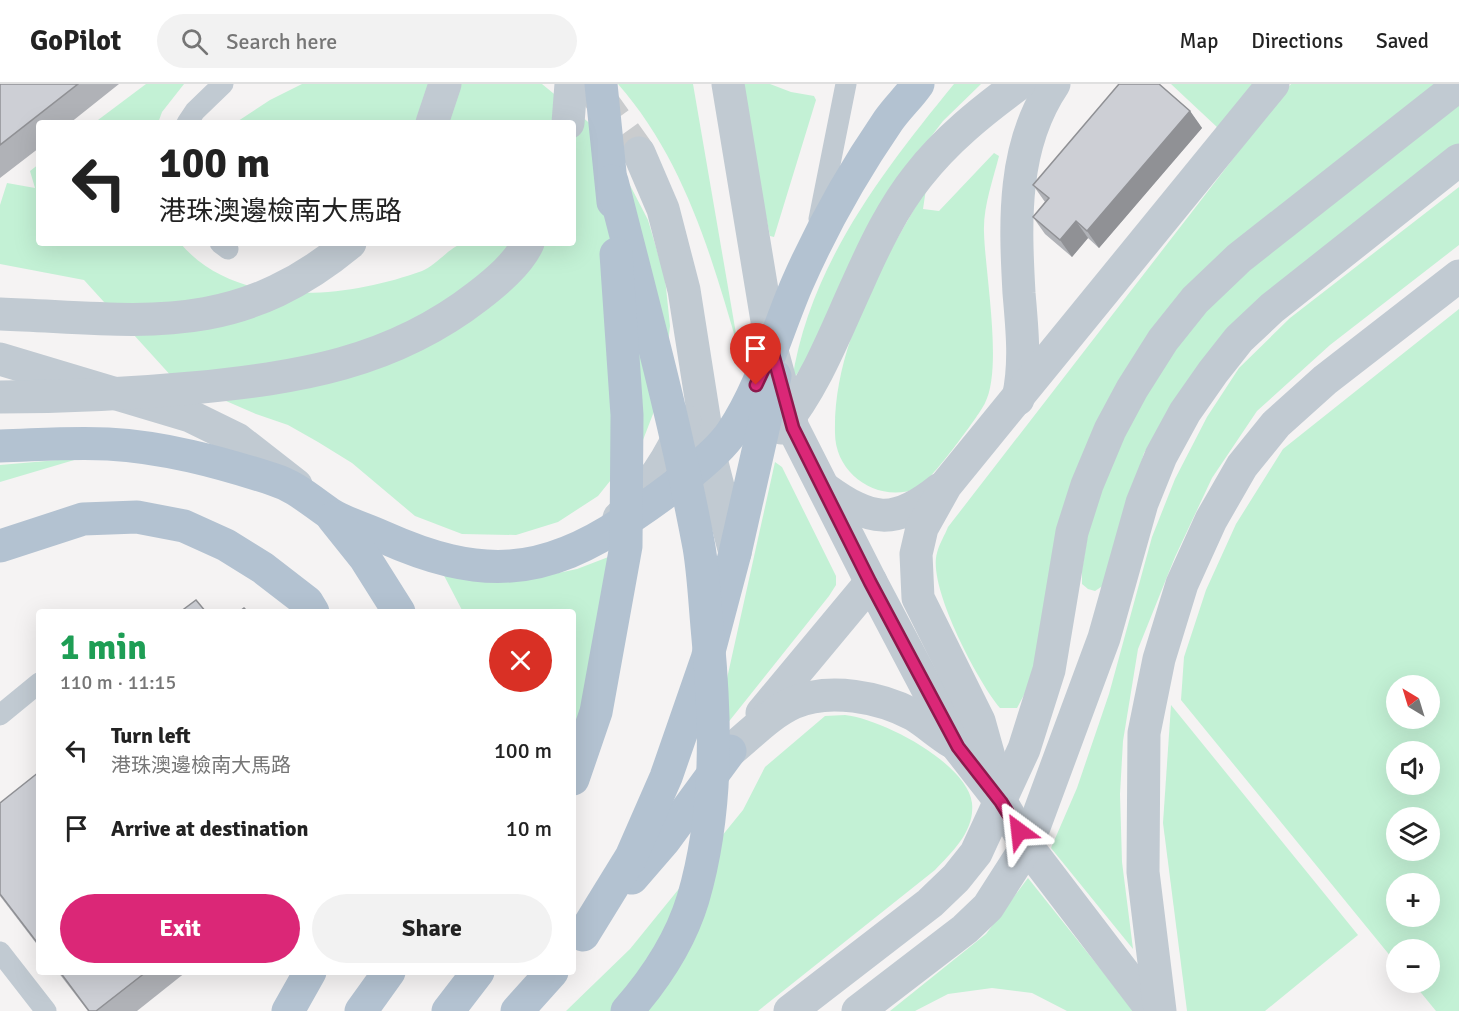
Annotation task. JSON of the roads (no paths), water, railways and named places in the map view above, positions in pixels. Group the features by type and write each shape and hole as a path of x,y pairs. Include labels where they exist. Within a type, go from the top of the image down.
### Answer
{"main road":[{"path":"576,770 596,712 626,546 627,415 612,181 601,84"},
{"path":"578,941 630,856 666,777 707,659 735,553 756,459 774,361 790,301 812,252 859,165 890,118 918,86"},
{"path":"612,181 669,406 699,550 712,689 714,752 704,845 693,899 673,947 652,982 627,1011"},
{"path":"0,446 107,444 162,450 278,480 320,505 421,554 477,566 503,567 539,563 579,550 660,498 711,455 730,435 774,361"},
{"path":"320,505 365,558 397,608"},
{"path":"0,546 84,519 137,517 184,526 226,545 262,568 310,607"},
{"path":"578,941 664,841 730,752"},
{"path":"288,1011 308,975"},
{"path":"361,1011 386,975"},
{"path":"448,1011 476,975"},
{"path":"517,1011 549,975"}],"street":[{"path":"433,120 445,84"},
{"path":"568,120 571,84"},
{"path":"728,84 774,361 790,417 870,582 958,747 1001,802 1027,846 1153,1011"},
{"path":"756,459 790,417 812,382 884,230 917,177 946,144 983,110 1018,84"},
{"path":"1018,399 1024,372 1016,226 1017,183 1029,134 1054,84"},
{"path":"824,488 850,507 872,516 889,516 907,512 946,484 1018,399 1272,84"},
{"path":"790,1011 930,903 956,878 976,853 1024,748 1049,670 1072,532 1110,430 1132,389 1163,340 1195,300 1239,258 1459,85"},
{"path":"639,153 663,209 684,290 711,455 735,553"},
{"path":"858,1011 965,929 988,906 1027,846 1104,638 1142,503 1161,456 1185,412 1239,339 1272,308 1459,160"},
{"path":"0,314 150,321 193,317 236,308 275,294 323,265 346,246"},
{"path":"0,397 156,392 308,374 352,363 410,340 452,316 495,282 525,246"},
{"path":"1160,1011 1143,872 1144,733 1158,659 1182,584 1211,520 1242,466 1276,424 1324,380 1459,276"},
{"path":"0,359 190,416 237,439 320,505"},
{"path":"598,539 634,503 679,438 690,406 697,363"},
{"path":"946,484 922,528 916,554 918,598 979,721 1001,802"},
{"path":"730,752 870,582"},
{"path":"730,752 774,714 794,703 820,696 851,696 892,705 915,716 958,747"}],"lane":[{"path":"189,120 195,111 223,84"},
{"path":"812,252 846,84"},
{"path":"0,715 36,685"},
{"path":"0,952 46,1011"}],"tunnel":[{"path":"596,93 639,153"}]}
